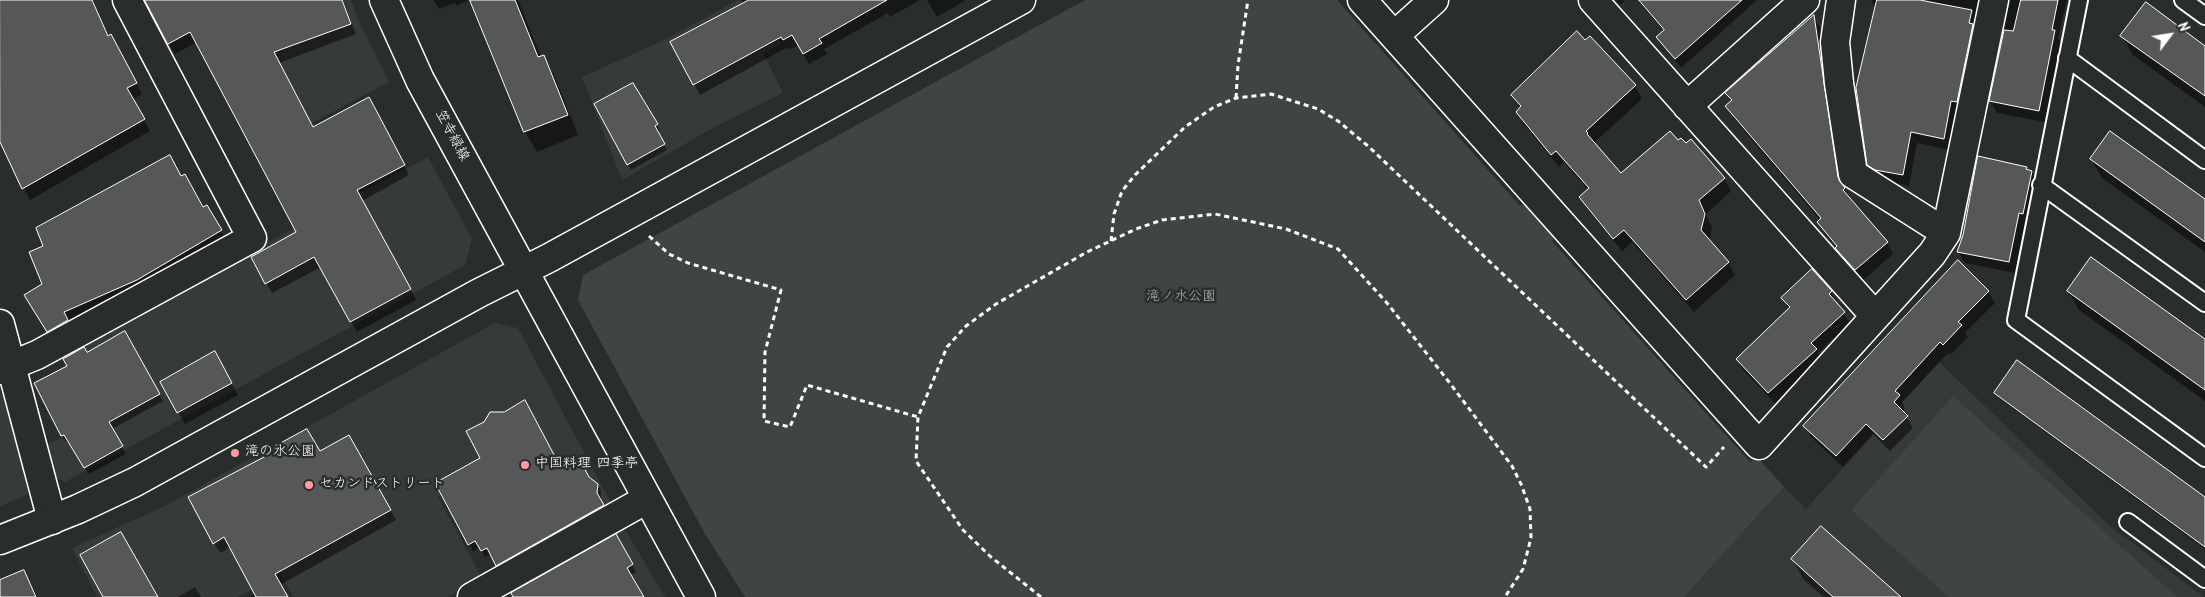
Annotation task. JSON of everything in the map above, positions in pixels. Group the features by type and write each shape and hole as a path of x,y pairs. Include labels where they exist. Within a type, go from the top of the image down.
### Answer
{"street":[{"path":"5,368 37,355 252,238 127,0"},
{"name":"笠寺緑線","path":"384,0 420,80 701,597"},
{"path":"0,540 52,520 135,482 1021,0"},
{"path":"1362,0 1759,445 1932,254 1946,233 1994,0"},
{"path":"1394,36 1434,0"},
{"path":"1593,0 1875,316"},
{"path":"1687,106 1805,0"},
{"path":"1841,0 1834,42 1853,174 1946,233"},
{"path":"0,324 5,368 52,520"},
{"path":"472,597 647,499"}],"lane":[{"path":"2079,0 2041,185 2016,320 2205,458"},
{"path":"2183,0 2205,16"},
{"path":"2067,58 2205,160"},
{"path":"2041,185 2205,303"},
{"path":"2128,522 2205,579"}],"path":[{"path":"1236,98 1238,65 1248,0"},
{"path":"1111,241 1114,214 1122,191 1135,175 1185,127 1214,107 1236,98 1271,94 1318,109 1338,121 1368,146 1706,467 1730,440"},
{"path":"1041,597 990,557 963,530 916,461 918,417 947,347 966,326 996,304 1111,241 1136,229 1162,220 1215,214 1286,229 1338,249 1387,304 1449,382 1512,466 1530,509 1531,538 1523,569 1505,597"},
{"path":"646,234 669,254 688,262 781,290 765,352 764,421 790,427 807,385 918,417"}],"shaded area":[{"path":"234,0 351,0 358,20 389,82 299,130"},
{"path":"738,0 758,0 781,44 763,53 783,93 713,128 622,180 582,77 664,40"},
{"path":"428,157 472,239 465,265 65,482 53,476 45,446 107,413 72,347"},
{"path":"495,323 518,328 612,505 517,558 475,478 438,497 482,578 448,597 293,597 280,574 238,597 97,597 72,548 163,507"},
{"path":"1939,362 2111,527 2204,597 1684,597 1784,487 1806,509"},
{"path":"0,394 7,397 28,494 0,506"},
{"path":"623,526 665,597 534,597 525,582"}],"green space":[{"name":"滝ノ水公園","path":"1085,0 1337,0 1520,206 1527,201 1558,236 1552,241 1750,462 1757,457 1784,487 1684,597 745,597 705,534 578,300 583,275"},
{"path":"1953,396 2177,597 1949,597 1851,510"}],"building":[{"path":"0,0 92,0 108,36 111,34 137,83 127,88 145,119 22,189 0,142"},
{"path":"145,0 342,0 351,24 274,52 313,127 369,97 405,165 357,190 411,289 350,322 314,257 265,284 251,257 296,232 190,32 168,44"},
{"path":"470,0 515,0 538,57 544,55 568,115 524,132"},
{"path":"749,0 887,0 819,39 822,43 803,54 792,35 783,40 781,37 693,85 670,42"},
{"path":"1639,0 1742,0 1675,59 1656,37 1664,30"},
{"path":"1877,0 1920,0 1972,10 1969,23 1973,24 1957,102 1951,101 1944,139 1911,132 1903,175 1875,170 1867,165 1856,88"},
{"path":"2021,0 2058,0 2052,30 2055,30 2039,111 1989,101 2004,30 2013,31"},
{"path":"2146,2 2205,46 2205,96 2120,36"},
{"path":"1814,15 1838,177 1845,188 1843,190 1888,242 1855,270 1835,248 1837,246 1817,222 1821,218 1725,106 1732,100 1725,93"},
{"path":"1577,31 1585,40 1590,36 1636,85 1586,131 1621,173 1670,131 1678,140 1681,138 1686,143 1691,139 1725,178 1699,200 1705,214 1701,230 1729,262 1686,300 1624,230 1613,239 1579,197 1589,188 1556,151 1551,155 1516,112 1521,106 1511,95"},
{"path":"633,83 658,124 655,126 665,144 627,165 594,104"},
{"path":"2110,131 2205,199 2205,242 2090,159"},
{"path":"170,155 181,176 185,174 203,207 207,205 222,230 137,280 64,312 68,320 47,332 24,295 42,284 29,252 43,246 36,228"},
{"path":"1978,156 2027,167 2026,169 2032,171 2023,214 2019,213 2009,262 1957,252 1963,235"},
{"path":"2091,257 2205,339 2205,390 2067,291"},
{"path":"1958,260 1989,291 1958,322 1962,325 1943,345 1940,342 1895,391 1900,395 1894,402 1908,416 1883,440 1866,424 1836,456 1803,426"},
{"path":"1812,269 1832,291 1829,294 1845,312 1811,343 1817,349 1768,393 1736,359 1790,307 1781,298"},
{"path":"125,331 160,394 109,422 123,446 84,468 64,435 61,436 34,383 67,366 63,359 84,347 87,352"},
{"path":"215,351 232,383 177,413 160,382"},
{"path":"2017,360 2205,497 2205,547 1994,393"},
{"path":"525,400 561,468 579,458 589,477 598,484 597,493 604,505 496,566 487,548 481,551 475,541 468,545 435,483 480,458 466,431 484,422 490,412 504,412"},
{"path":"307,429 320,451 349,435 391,510 275,574 288,597 256,597 224,537 213,544 188,497 266,456 265,452"},
{"path":"1821,526 1901,597 1833,597 1791,559"},
{"path":"121,532 158,597 103,597 80,555"},
{"path":"616,534 633,564 627,568 644,597 513,597 511,593"},
{"path":"24,570 36,597 0,597 0,580"}],"place":[{"name":"滝の水公園","path":"235,453"},
{"name":"中国料理 四季亭","path":"525,465"},
{"name":"セカンドストリート","path":"309,485"}]}
